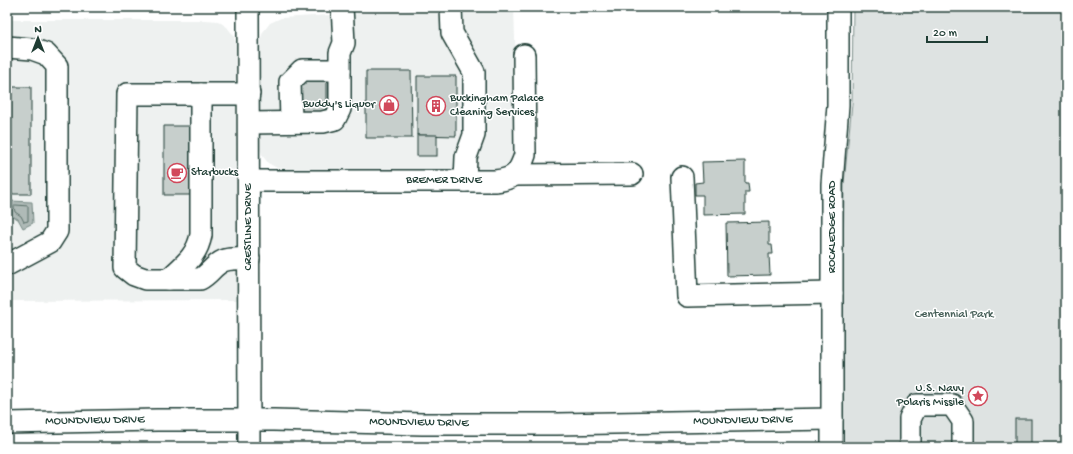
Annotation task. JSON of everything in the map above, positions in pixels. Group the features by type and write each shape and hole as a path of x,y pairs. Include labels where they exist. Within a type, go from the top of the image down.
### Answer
{"street":[{"name":"CRESTLINE DRIVE","path":"248,7 250,447"},
{"path":"249,123 322,122 335,119 340,109 340,53 344,43 342,7"},
{"path":"451,7 452,33 474,72 474,135 466,157 466,181"},
{"name":"ROCKLEDGE ROAD","path":"832,447 832,184 838,104 838,7"},
{"path":"7,47 32,49 46,54 57,66 57,231 50,242 7,265"},
{"path":"515,175 522,166 525,155 524,55"},
{"path":"291,122 290,82 302,70 340,70"},
{"path":"249,94 127,94 125,268 134,275 145,279 200,279 223,261 229,259 249,259"},
{"path":"169,279 195,253 201,235 201,94"},
{"name":"BREMER DRIVE","path":"249,181 495,181 505,180 515,175 632,174"},
{"path":"682,177 687,296 832,293"},
{"path":"910,447 910,419 916,405 952,405 963,422 962,447"},
{"name":"MOUNDVIEW DRIVE","path":"7,423 249,420 422,424 557,424 832,419"}],"shaded area":[{"path":"450,7 514,7 518,143 512,166 499,172 321,172 277,168 268,163 262,155 260,148 260,54 261,38 263,32 270,23 281,18"},
{"path":"7,20 206,20 218,21 227,27 233,34 236,43 237,300 7,301"}],"green space":[{"name":"Centennial Park","path":"853,7 1066,7 1066,447 841,447 844,183 852,104"}],"water":[{"path":"10,201 32,202 33,223 23,228 18,219 10,215"}],"building":[{"path":"7,61 10,61 10,87 31,87 31,194 7,194"},
{"name":"Buddy's Liquor","path":"366,71 411,71 412,138 366,138"},
{"path":"320,75 327,81 327,107 321,113 302,113 295,108 295,81"},
{"name":"Buckingham Palace Cleaning Services","path":"417,76 456,76 456,136 417,135"},
{"name":"Starbucks","path":"164,126 190,126 190,140 195,140 191,195 164,195"},
{"path":"417,135 437,135 437,156 417,156"},
{"path":"745,161 745,183 748,183 749,192 745,192 745,214 703,215 703,195 695,195 695,183 703,182 702,162"},
{"path":"769,222 769,245 772,245 773,254 769,254 770,275 727,276 726,223"},
{"path":"1015,419 1031,419 1031,447 1015,447"}],"place":[{"name":"Buddy's Liquor","path":"389,105"},
{"name":"Buckingham Palace Cleaning Services","path":"436,106"},
{"name":"Starbucks","path":"177,173"},
{"name":"U.S. Navy Polaris Missile","path":"978,396"}]}
